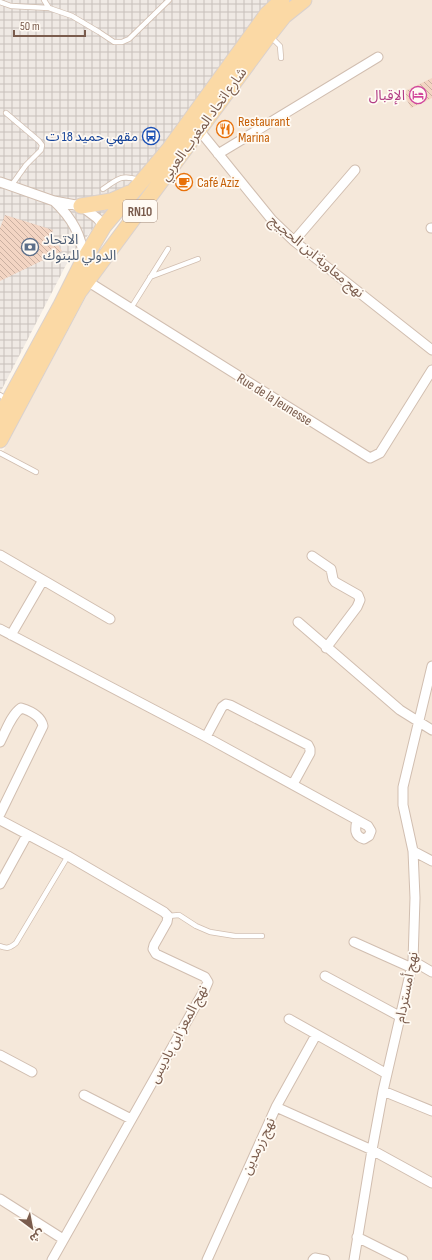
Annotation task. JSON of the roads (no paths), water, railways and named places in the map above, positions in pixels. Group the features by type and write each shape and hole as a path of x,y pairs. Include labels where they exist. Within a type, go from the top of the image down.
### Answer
{"main road":[{"name":"شارع اتحاد المغرب العربي","path":"0,417 4,398 61,305 82,261 104,226 142,183 170,148 267,14 282,0"},
{"name":"شارع اتحاد المغرب العربي","path":"0,440 79,292 269,35 284,16 304,0"},
{"path":"81,206 111,201 125,195 142,183"},
{"path":"88,281 99,256 104,226"}],"street":[{"path":"218,154 378,57"},
{"name":"نهج معاوية ابن الحجيج","path":"199,130 272,220 294,241 432,350"},
{"path":"294,241 355,170"},
{"path":"0,182 54,201 81,206 97,218 104,226"},
{"path":"54,201 68,215 74,225 83,250 82,261"},
{"name":"Rue de la Jeunesse","path":"88,281 370,458 380,453 432,370"},
{"path":"0,555 110,619"},
{"path":"312,556 331,569 335,582 358,595 360,600 357,607 326,648"},
{"path":"11,635 43,580"},
{"path":"298,622 326,648 400,710 418,723 432,730"},
{"path":"0,629 206,737 357,820"},
{"name":"نهج أمستردام","path":"354,1260 372,1150 387,1074 413,964 415,898 414,851 402,805 402,798 432,666"},
{"path":"206,737 222,707 226,704 308,745 310,748 310,753 293,784"},
{"path":"0,742 13,717 21,708 40,717 42,726 0,814"},
{"path":"0,820 27,836 68,856 164,912 168,916"},
{"path":"0,884 27,836"},
{"path":"414,851 432,861"},
{"name":"نهج المعز ابن باديس","path":"52,1260 208,982 205,977 156,954 153,949 154,945 168,916"},
{"path":"354,942 432,972"},
{"path":"325,976 401,1017"},
{"path":"289,1019 387,1074"},
{"name":"نهج زرمدين","path":"207,1260 276,1107 316,1035"},
{"path":"0,1055 32,1072"},
{"path":"384,1090 432,1111"},
{"path":"84,1095 131,1119"},
{"path":"276,1107 372,1150 432,1183"},
{"path":"0,1200 63,1239"},
{"path":"357,1237 403,1260"},
{"path":"313,1260 318,1258 325,1260"}],"lane":[{"path":"44,0 49,8"},
{"path":"0,2 11,6 49,8 72,16 114,42 122,42 129,39 168,0"},
{"path":"269,35 280,46 282,50 281,58"},
{"path":"6,113 42,145 41,150 26,165 11,186"},
{"path":"103,189 123,177 129,177 142,183"},
{"path":"131,308 168,249"},
{"path":"150,277 198,259"},
{"path":"0,453 36,472"},
{"path":"0,946 6,948 12,947 16,943 68,856"},
{"path":"168,916 179,915 196,926 220,934 235,936 262,936"}],"place":[{"name":"الإقبال","path":"418,95"},
{"name":"Restaurant Marina","path":"225,129"},
{"name":"مقهي حميد 18 ت","path":"151,136"},
{"name":"Café Aziz","path":"184,182"},
{"name":"الاتحاد الدولي للبنوك","path":"30,247"}]}
